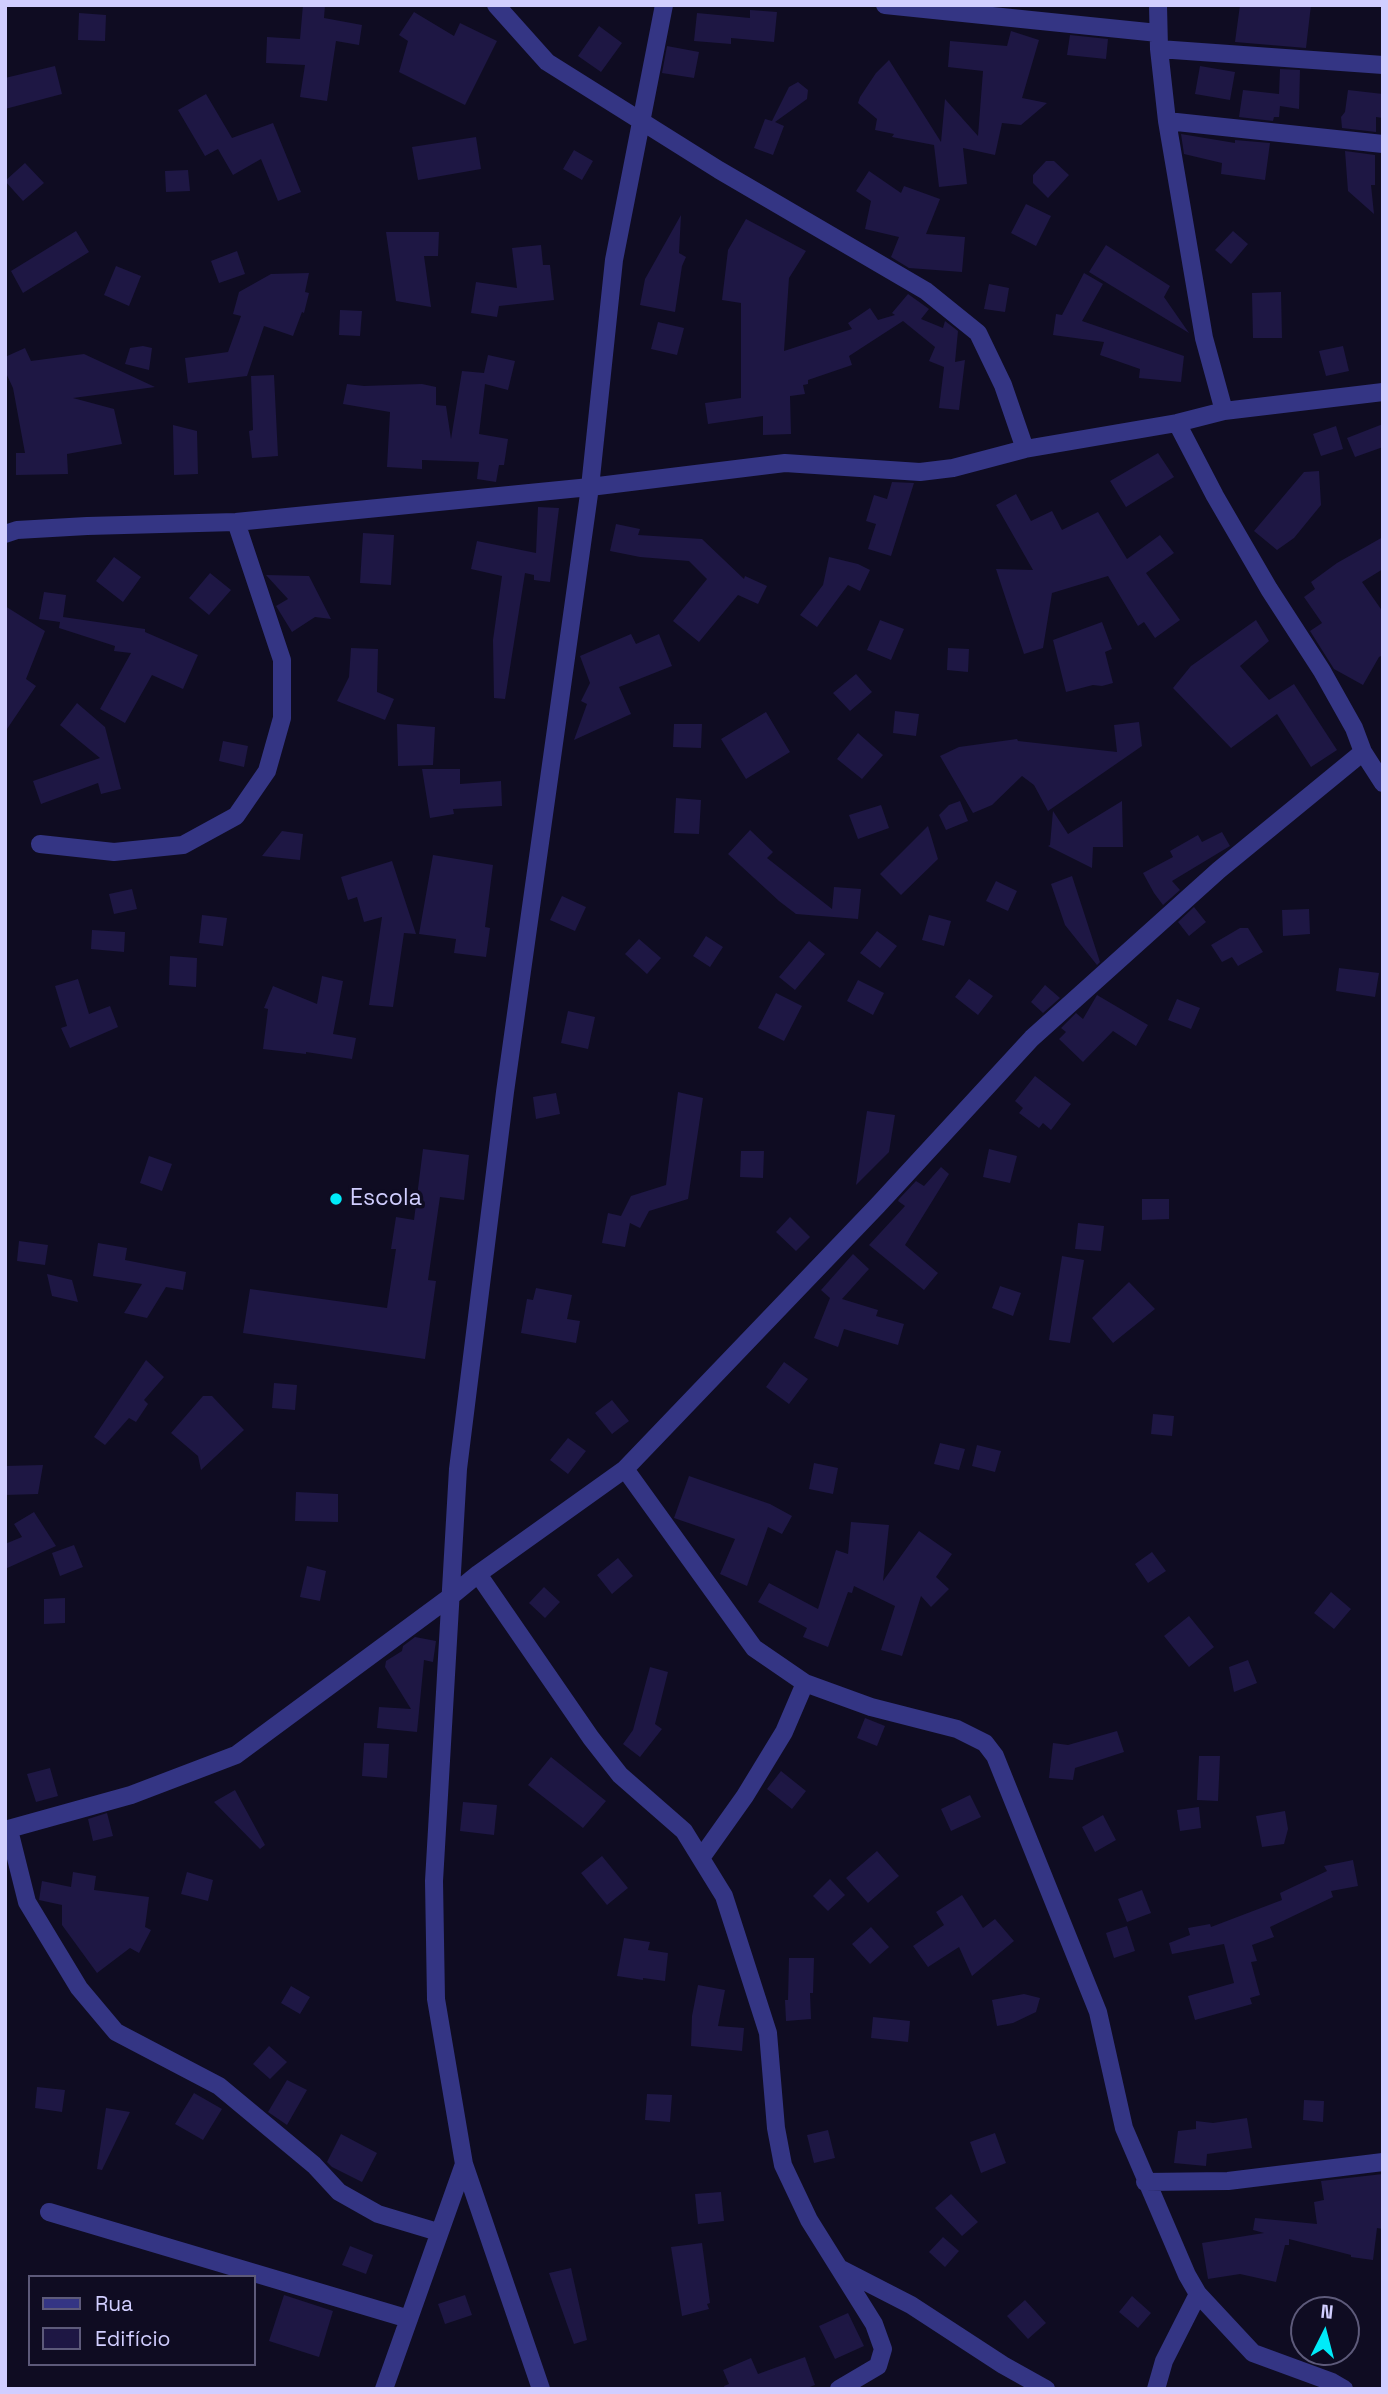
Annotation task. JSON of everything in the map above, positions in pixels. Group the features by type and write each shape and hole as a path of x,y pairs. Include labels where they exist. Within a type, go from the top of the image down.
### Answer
{"street":[{"path":"496,5 547,62 719,170 926,291 978,333 1003,385 1025,449"},
{"path":"541,2389 464,2164 436,1986 434,1881 458,1469 505,1092 590,486 614,260 664,5"},
{"path":"885,5 1159,41 1383,65"},
{"path":"1158,5 1167,121 1205,338 1224,411"},
{"path":"1167,121 1383,144"},
{"path":"5,534 18,530 87,526 236,522 785,463 920,472 953,468 1025,449 1177,423 1224,411 1383,392"},
{"path":"1177,423 1214,496 1269,589 1329,682 1354,727 1363,752 1383,783"},
{"path":"40,844 114,852 183,845 236,816 267,771 282,718 282,660 236,522"},
{"path":"439,2232 378,2214 339,2192 314,2165 219,2086 116,2032 79,1988 27,1902 7,1830 131,1795 236,1755 478,1574 625,1469 878,1205 1032,1038 1219,870 1363,752"},
{"path":"625,1469 754,1648 805,1683 871,1707 957,1729 985,1743 995,1756 1098,2012 1124,2128 1187,2275 1198,2294 1253,2353 1344,2389"},
{"path":"478,1574 591,1738 620,1775 684,1831 724,1896 768,2034 776,2128 783,2165 808,2220 874,2324 883,2349 878,2366 839,2389"},
{"path":"701,1858 746,1796 784,1732 805,1683"},
{"path":"1145,2182 1228,2181 1383,2162"},
{"path":"384,2389 464,2164"},
{"path":"49,2212 409,2319"},
{"path":"839,2268 911,2305 1003,2365 1046,2389"},
{"path":"1156,2389 1164,2361 1198,2294"}],"building":[{"path":"303,5 325,5 324,18 362,25 359,45 336,41 327,101 300,97 305,65 266,63 267,37 300,39"},
{"path":"1240,5 1311,5 1306,48 1235,42"},
{"path":"750,10 777,12 774,42 731,38 731,44 694,41 697,13 750,18"},
{"path":"414,12 454,36 460,23 497,41 465,105 399,72 408,41 399,35"},
{"path":"79,13 106,15 105,41 78,40"},
{"path":"599,26 622,43 601,72 578,56"},
{"path":"1011,31 1039,40 1022,98 1047,103 1021,125 1002,123 995,155 963,148 967,184 939,187 934,145 892,137 894,134 875,130 877,119 858,103 860,97 876,73 889,60 941,142 945,99 978,136 983,71 948,67 950,41 1007,46"},
{"path":"1070,35 1108,39 1106,59 1067,55"},
{"path":"667,46 699,52 694,78 662,73"},
{"path":"55,66 62,94 5,109 5,78"},
{"path":"1200,66 1235,72 1230,100 1195,94"},
{"path":"1280,69 1300,70 1299,109 1280,106 1279,117 1274,117 1273,121 1239,117 1243,90 1279,94"},
{"path":"798,82 808,90 807,99 775,122 784,126 773,155 754,148 765,119 772,121 789,87"},
{"path":"1348,90 1383,94 1383,118 1376,117 1376,132 1342,128 1341,117 1345,112"},
{"path":"206,94 232,138 273,123 301,192 278,201 261,159 233,175 218,149 205,156 178,110"},
{"path":"1181,134 1235,143 1235,140 1270,143 1265,180 1221,174 1222,163 1184,154"},
{"path":"476,137 481,169 418,180 412,147"},
{"path":"574,150 593,161 582,180 563,169"},
{"path":"1345,151 1375,155 1375,185 1371,185 1374,214 1348,191"},
{"path":"1046,161 1054,161 1069,175 1048,198 1033,183 1033,175"},
{"path":"25,163 44,183 23,201 5,181"},
{"path":"188,170 190,191 166,192 165,171"},
{"path":"869,171 901,193 904,186 940,199 926,234 965,237 962,272 909,268 891,257 899,237 865,229 871,201 856,191"},
{"path":"1026,204 1051,216 1036,246 1011,233"},
{"path":"681,215 679,253 686,257 682,266 675,312 640,305 645,279"},
{"path":"746,219 806,251 789,278 784,351 852,329 848,323 870,308 878,320 895,315 892,313 908,294 929,309 921,319 943,328 945,321 958,331 955,362 965,360 959,410 939,408 944,367 929,361 935,347 903,321 849,356 852,365 808,380 808,384 803,385 805,394 790,396 791,434 763,435 763,416 708,424 705,403 741,398 741,303 722,300 728,250"},
{"path":"76,231 89,252 23,293 11,271"},
{"path":"1233,231 1248,244 1231,264 1215,250"},
{"path":"386,232 439,232 438,256 424,256 431,307 396,301"},
{"path":"541,245 543,265 550,265 554,300 499,306 497,317 471,313 476,282 517,288 512,248"},
{"path":"1106,245 1170,286 1164,297 1189,333 1089,272"},
{"path":"237,251 245,274 219,283 211,261"},
{"path":"116,266 141,276 129,306 104,295"},
{"path":"309,273 305,292 309,293 304,313 302,312 293,336 264,326 247,376 188,383 185,358 228,352 241,316 233,314 239,292 271,274"},
{"path":"1084,273 1103,284 1082,321 1184,356 1181,382 1139,378 1140,369 1100,355 1104,342 1053,335 1056,314 1062,315"},
{"path":"989,284 1009,288 1005,312 984,309"},
{"path":"1281,292 1282,338 1253,338 1252,293"},
{"path":"340,310 362,311 360,336 339,335"},
{"path":"658,322 684,328 677,355 651,349"},
{"path":"1343,346 1349,371 1326,376 1319,351"},
{"path":"25,348 31,361 84,354 155,387 73,398 114,409 122,444 67,454 68,474 16,475 16,453 25,453 13,388 5,371 5,357"},
{"path":"130,348 152,348 149,370 125,364"},
{"path":"488,355 515,361 508,390 485,384 479,434 508,439 504,465 499,465 496,482 477,479 479,462 422,460 422,469 387,467 390,412 343,404 347,384 422,384 436,387 436,405 446,406 451,439 462,371 484,373"},
{"path":"274,375 278,456 252,458 249,431 253,430 251,376"},
{"path":"1383,424 1383,447 1355,457 1347,438"},
{"path":"173,425 197,431 198,474 174,475"},
{"path":"1336,426 1343,449 1321,456 1313,434"},
{"path":"1158,453 1174,477 1126,507 1110,481"},
{"path":"1319,471 1321,505 1294,538 1277,550 1254,531 1304,472"},
{"path":"892,482 914,483 891,556 868,549 876,524 866,521 874,495 887,499"},
{"path":"1016,494 1031,521 1052,511 1062,530 1098,512 1127,559 1160,535 1174,553 1146,573 1180,620 1155,638 1144,622 1138,626 1108,576 1052,593 1043,648 1024,654 996,569 1033,570 996,505"},
{"path":"538,507 559,508 550,582 534,580 534,575 525,573 505,699 494,698 493,640 502,576 471,569 477,541 536,553"},
{"path":"616,524 640,529 638,535 702,539 744,579 745,576 767,586 758,604 738,595 699,642 673,621 707,579 689,561 640,557 610,551"},
{"path":"363,533 394,535 391,585 360,583"},
{"path":"1383,537 1383,569 1362,582 1383,612 1383,655 1379,657 1363,685 1334,669 1310,631 1322,623 1304,597 1315,589 1311,582 1337,563"},
{"path":"114,557 141,577 123,602 96,581"},
{"path":"829,557 870,570 860,591 848,585 817,627 800,615 823,585"},
{"path":"210,573 231,590 209,615 189,598"},
{"path":"266,575 309,576 331,619 315,617 292,632 276,606 288,599"},
{"path":"44,592 66,595 63,617 145,629 145,632 198,655 183,689 152,675 125,723 100,709 131,653 114,651 115,646 59,628 60,622 39,619"},
{"path":"5,606 45,631 26,679 36,686 5,732"},
{"path":"880,620 904,629 891,660 867,650"},
{"path":"1256,620 1269,641 1240,666 1269,700 1294,684 1337,750 1311,767 1277,714 1231,748 1173,688 1191,666"},
{"path":"1102,622 1112,649 1105,652 1113,683 1066,692 1053,640"},
{"path":"631,634 636,644 659,634 672,666 619,687 631,714 574,740 587,704 581,701 590,683 580,656"},
{"path":"351,648 378,649 377,692 394,699 385,720 337,701 349,677"},
{"path":"948,648 969,649 968,672 947,670"},
{"path":"856,674 872,692 850,711 833,693"},
{"path":"77,703 105,727 121,789 101,794 98,783 41,804 33,781 100,758 60,725"},
{"path":"895,711 919,714 916,736 893,733"},
{"path":"766,712 790,752 746,779 721,739"},
{"path":"1139,722 1142,746 1048,811 1034,785 1022,776 992,805 973,813 940,756 959,747 1017,739 1117,752 1114,725"},
{"path":"397,724 435,727 433,765 398,766"},
{"path":"674,724 702,724 701,748 673,747"},
{"path":"858,733 883,755 862,779 837,759"},
{"path":"223,741 248,746 244,767 219,761"},
{"path":"422,769 460,769 460,784 501,781 502,806 453,809 454,814 430,818"},
{"path":"676,798 701,800 699,834 674,833"},
{"path":"960,801 968,821 946,830 939,815 949,805"},
{"path":"1122,801 1123,847 1093,847 1092,868 1048,846 1053,811 1068,834"},
{"path":"881,805 889,828 858,839 849,815"},
{"path":"928,826 938,859 901,895 880,874"},
{"path":"750,830 773,852 767,858 832,909 834,887 861,889 858,919 796,914 779,901 728,854"},
{"path":"282,831 303,834 300,860 262,856"},
{"path":"1222,832 1230,846 1172,881 1180,890 1163,905 1143,873 1173,857 1170,851 1198,835 1202,842"},
{"path":"433,855 493,865 485,927 490,928 486,957 454,953 456,939 419,934"},
{"path":"392,861 416,934 404,933 393,1007 369,1005 382,917 364,922 357,897 348,900 341,877"},
{"path":"1072,876 1100,962 1097,965 1065,925 1051,884"},
{"path":"996,881 1017,891 1008,911 986,901"},
{"path":"132,889 137,909 114,914 109,894"},
{"path":"562,896 586,907 575,931 550,920"},
{"path":"1194,907 1206,922 1189,936 1178,922"},
{"path":"1309,909 1310,934 1283,936 1282,910"},
{"path":"202,915 227,918 223,946 199,943"},
{"path":"929,915 951,921 944,946 922,940"},
{"path":"1240,928 1248,928 1263,952 1238,966 1232,957 1222,962 1211,945"},
{"path":"92,930 125,932 124,952 91,949"},
{"path":"877,931 897,946 880,968 860,953"},
{"path":"706,936 723,947 710,967 693,956"},
{"path":"639,939 661,958 647,974 625,954"},
{"path":"809,941 825,954 795,990 779,977"},
{"path":"170,956 197,958 196,987 169,985"},
{"path":"1339,968 1379,973 1375,997 1336,991"},
{"path":"322,976 343,981 333,1034 356,1038 352,1059 263,1049 268,1009 264,1008 273,986 317,1004"},
{"path":"78,979 89,1014 110,1006 118,1027 70,1048 61,1028 67,1026 55,986"},
{"path":"969,979 993,996 978,1015 955,997"},
{"path":"858,980 884,993 873,1015 847,1001"},
{"path":"1045,985 1060,998 1043,1013 1031,1002"},
{"path":"776,993 802,1006 784,1041 758,1028"},
{"path":"1097,995 1148,1025 1136,1046 1113,1031 1083,1062 1059,1039 1066,1032 1061,1028 1076,1013 1083,1019"},
{"path":"1177,999 1200,1008 1191,1029 1168,1020"},
{"path":"568,1011 595,1017 588,1049 561,1043"},
{"path":"1035,1076 1071,1104 1051,1130 1043,1123 1039,1128 1019,1113 1023,1108 1015,1101"},
{"path":"678,1092 703,1098 688,1199 649,1211 640,1228 630,1223 625,1247 602,1243 608,1213 621,1216 631,1196 666,1185"},
{"path":"556,1093 560,1114 536,1119 533,1097"},
{"path":"867,1111 895,1115 889,1152 856,1185"},
{"path":"423,1149 469,1155 464,1200 440,1197 428,1280 436,1281 425,1359 243,1333 250,1289 387,1308 396,1249 391,1249 396,1217 414,1220"},
{"path":"989,1149 1017,1156 1010,1183 983,1177"},
{"path":"741,1151 764,1151 763,1178 740,1177"},
{"path":"149,1156 172,1164 162,1191 140,1183"},
{"path":"941,1167 949,1174 905,1245 938,1273 924,1290 869,1245 905,1206 899,1199 916,1181 924,1186"},
{"path":"1142,1199 1169,1199 1169,1219 1142,1220"},
{"path":"790,1217 810,1237 796,1251 776,1232"},
{"path":"1078,1223 1104,1226 1101,1251 1075,1249"},
{"path":"19,1241 48,1245 45,1265 17,1261"},
{"path":"98,1243 127,1248 125,1260 186,1272 183,1290 166,1287 147,1318 124,1313 142,1284 93,1276"},
{"path":"853,1254 869,1269 842,1299 878,1310 876,1316 904,1324 898,1345 844,1329 838,1347 814,1338 830,1298 821,1290"},
{"path":"1062,1256 1084,1260 1070,1343 1049,1340"},
{"path":"47,1274 72,1280 78,1302 52,1296"},
{"path":"1129,1282 1155,1309 1113,1343 1092,1318"},
{"path":"1000,1286 1021,1293 1013,1316 992,1308"},
{"path":"536,1288 572,1295 567,1319 580,1321 576,1343 521,1333 527,1299 533,1300"},
{"path":"146,1360 164,1377 144,1400 148,1404 136,1422 129,1418 105,1445 94,1437"},
{"path":"784,1362 808,1379 789,1404 766,1387"},
{"path":"274,1383 297,1385 295,1410 272,1408"},
{"path":"203,1396 212,1396 244,1430 201,1470 198,1456 171,1433"},
{"path":"612,1400 629,1421 612,1434 595,1413"},
{"path":"1153,1414 1174,1416 1172,1436 1151,1434"},
{"path":"568,1438 586,1451 568,1474 550,1460"},
{"path":"940,1443 965,1449 959,1470 934,1464"},
{"path":"977,1445 1001,1451 995,1472 972,1466"},
{"path":"814,1463 838,1468 833,1494 809,1489"},
{"path":"43,1465 38,1494 5,1495 5,1466"},
{"path":"689,1476 770,1504 792,1516 782,1534 768,1527 747,1586 720,1574 735,1539 674,1518"},
{"path":"296,1492 338,1494 338,1522 295,1521"},
{"path":"34,1512 56,1546 5,1569 5,1544 22,1537 14,1524"},
{"path":"851,1522 889,1525 883,1581 919,1531 952,1554 936,1577 949,1589 931,1607 921,1596 902,1656 881,1650 895,1606 854,1586 852,1593 848,1592 828,1647 803,1637 807,1628 758,1602 769,1583 818,1609 836,1550 848,1554"},
{"path":"74,1545 83,1567 60,1576 52,1553"},
{"path":"1152,1552 1166,1571 1148,1583 1135,1564"},
{"path":"618,1558 633,1576 612,1594 597,1575"},
{"path":"307,1566 326,1571 320,1601 300,1597"},
{"path":"544,1587 560,1602 545,1618 529,1603"},
{"path":"1331,1592 1351,1609 1334,1629 1314,1613"},
{"path":"65,1598 65,1623 44,1624 44,1599"},
{"path":"1189,1616 1214,1647 1189,1667 1164,1636"},
{"path":"415,1637 436,1641 433,1662 424,1660 417,1732 377,1728 379,1707 411,1709 385,1667 386,1661 402,1651 403,1646"},
{"path":"1248,1660 1257,1683 1234,1692 1229,1667"},
{"path":"650,1667 668,1672 655,1724 662,1729 640,1757 623,1744 633,1730"},
{"path":"865,1718 885,1726 877,1746 857,1738"},
{"path":"1117,1731 1124,1752 1075,1768 1073,1780 1049,1778 1053,1743 1068,1745"},
{"path":"364,1743 389,1744 387,1778 362,1776"},
{"path":"1199,1756 1220,1756 1218,1801 1197,1800"},
{"path":"551,1757 606,1801 583,1828 528,1785"},
{"path":"50,1768 58,1796 36,1802 27,1774"},
{"path":"781,1771 806,1791 792,1809 767,1789"},
{"path":"235,1790 265,1845 260,1849 214,1802"},
{"path":"970,1795 981,1817 951,1831 941,1809"},
{"path":"463,1802 497,1805 494,1835 460,1831"},
{"path":"1199,1807 1201,1828 1180,1831 1177,1810"},
{"path":"1285,1811 1288,1829 1284,1844 1262,1847 1256,1816"},
{"path":"107,1813 113,1836 93,1841 88,1819"},
{"path":"1103,1815 1116,1840 1095,1852 1082,1827"},
{"path":"877,1851 899,1876 868,1903 846,1878"},
{"path":"602,1856 628,1888 607,1905 581,1873"},
{"path":"1353,1860 1358,1886 1331,1891 1333,1897 1270,1927 1274,1937 1252,1945 1257,1961 1251,1962 1260,1995 1250,1998 1252,2004 1195,2020 1188,1996 1234,1983 1224,1944 1172,1954 1169,1943 1190,1935 1188,1928 1210,1924 1211,1927 1282,1900 1280,1893 1327,1871 1324,1866"},
{"path":"73,1872 96,1876 94,1890 149,1897 145,1927 151,1930 139,1953 130,1948 97,1973 62,1925 62,1905 39,1900 42,1881 71,1887"},
{"path":"187,1872 213,1880 208,1901 181,1894"},
{"path":"830,1879 845,1895 828,1911 813,1896"},
{"path":"1142,1890 1151,1913 1127,1922 1118,1899"},
{"path":"962,1895 983,1928 995,1919 1014,1941 972,1976 959,1947 928,1967 913,1946 944,1925 936,1912"},
{"path":"1127,1926 1135,1951 1114,1958 1106,1933"},
{"path":"871,1927 889,1947 870,1964 852,1944"},
{"path":"624,1938 650,1942 648,1950 668,1953 665,1981 617,1976"},
{"path":"789,1958 814,1958 813,1993 810,1993 811,2019 786,2021"},
{"path":"698,1985 725,1990 718,2026 744,2028 742,2051 691,2046 692,2016"},
{"path":"291,1986 310,1997 300,2014 281,2003"},
{"path":"1024,1994 1040,1998 1036,2012 1013,2023 997,2026 992,2000"},
{"path":"873,2017 910,2021 908,2042 871,2038"},
{"path":"269,2046 287,2062 270,2079 253,2064"},
{"path":"287,2080 307,2090 287,2125 268,2112"},
{"path":"37,2087 65,2090 62,2112 35,2108"},
{"path":"194,2093 222,2109 203,2140 175,2124"},
{"path":"647,2094 672,2095 670,2122 645,2120"},
{"path":"1304,2100 1324,2101 1323,2122 1303,2120"},
{"path":"106,2108 130,2112 102,2170 97,2169"},
{"path":"1247,2118 1252,2148 1207,2154 1206,2166 1174,2163 1178,2131 1196,2129 1196,2121 1213,2123"},
{"path":"828,2130 835,2158 814,2163 807,2135"},
{"path":"995,2133 1006,2163 981,2173 970,2142"},
{"path":"341,2134 377,2153 362,2182 327,2162"},
{"path":"1383,2174 1383,2229 1377,2228 1373,2260 1351,2257 1289,2239 1276,2282 1240,2274 1208,2279 1202,2243 1264,2233 1253,2230 1255,2218 1317,2224 1314,2202 1324,2200 1321,2181"},
{"path":"721,2192 724,2221 698,2224 695,2194"},
{"path":"951,2194 978,2222 962,2236 935,2208"},
{"path":"943,2237 959,2251 945,2267 929,2252"},
{"path":"702,2243 709,2309 682,2316 671,2247"},
{"path":"350,2246 373,2255 366,2274 342,2265"},
{"path":"571,2268 587,2340 574,2344 549,2273"},
{"path":"284,2295 333,2311 319,2357 269,2341"},
{"path":"465,2295 472,2315 445,2324 438,2304"},
{"path":"1132,2296 1151,2313 1138,2328 1119,2312"},
{"path":"1025,2300 1046,2323 1028,2339 1007,2316"},
{"path":"848,2313 864,2346 835,2359 819,2326"},
{"path":"805,2357 815,2385 804,2389 725,2389 724,2386 729,2384 723,2370 751,2358 758,2374"}],"place":[{"name":"Escola","path":"336,1199"}]}
